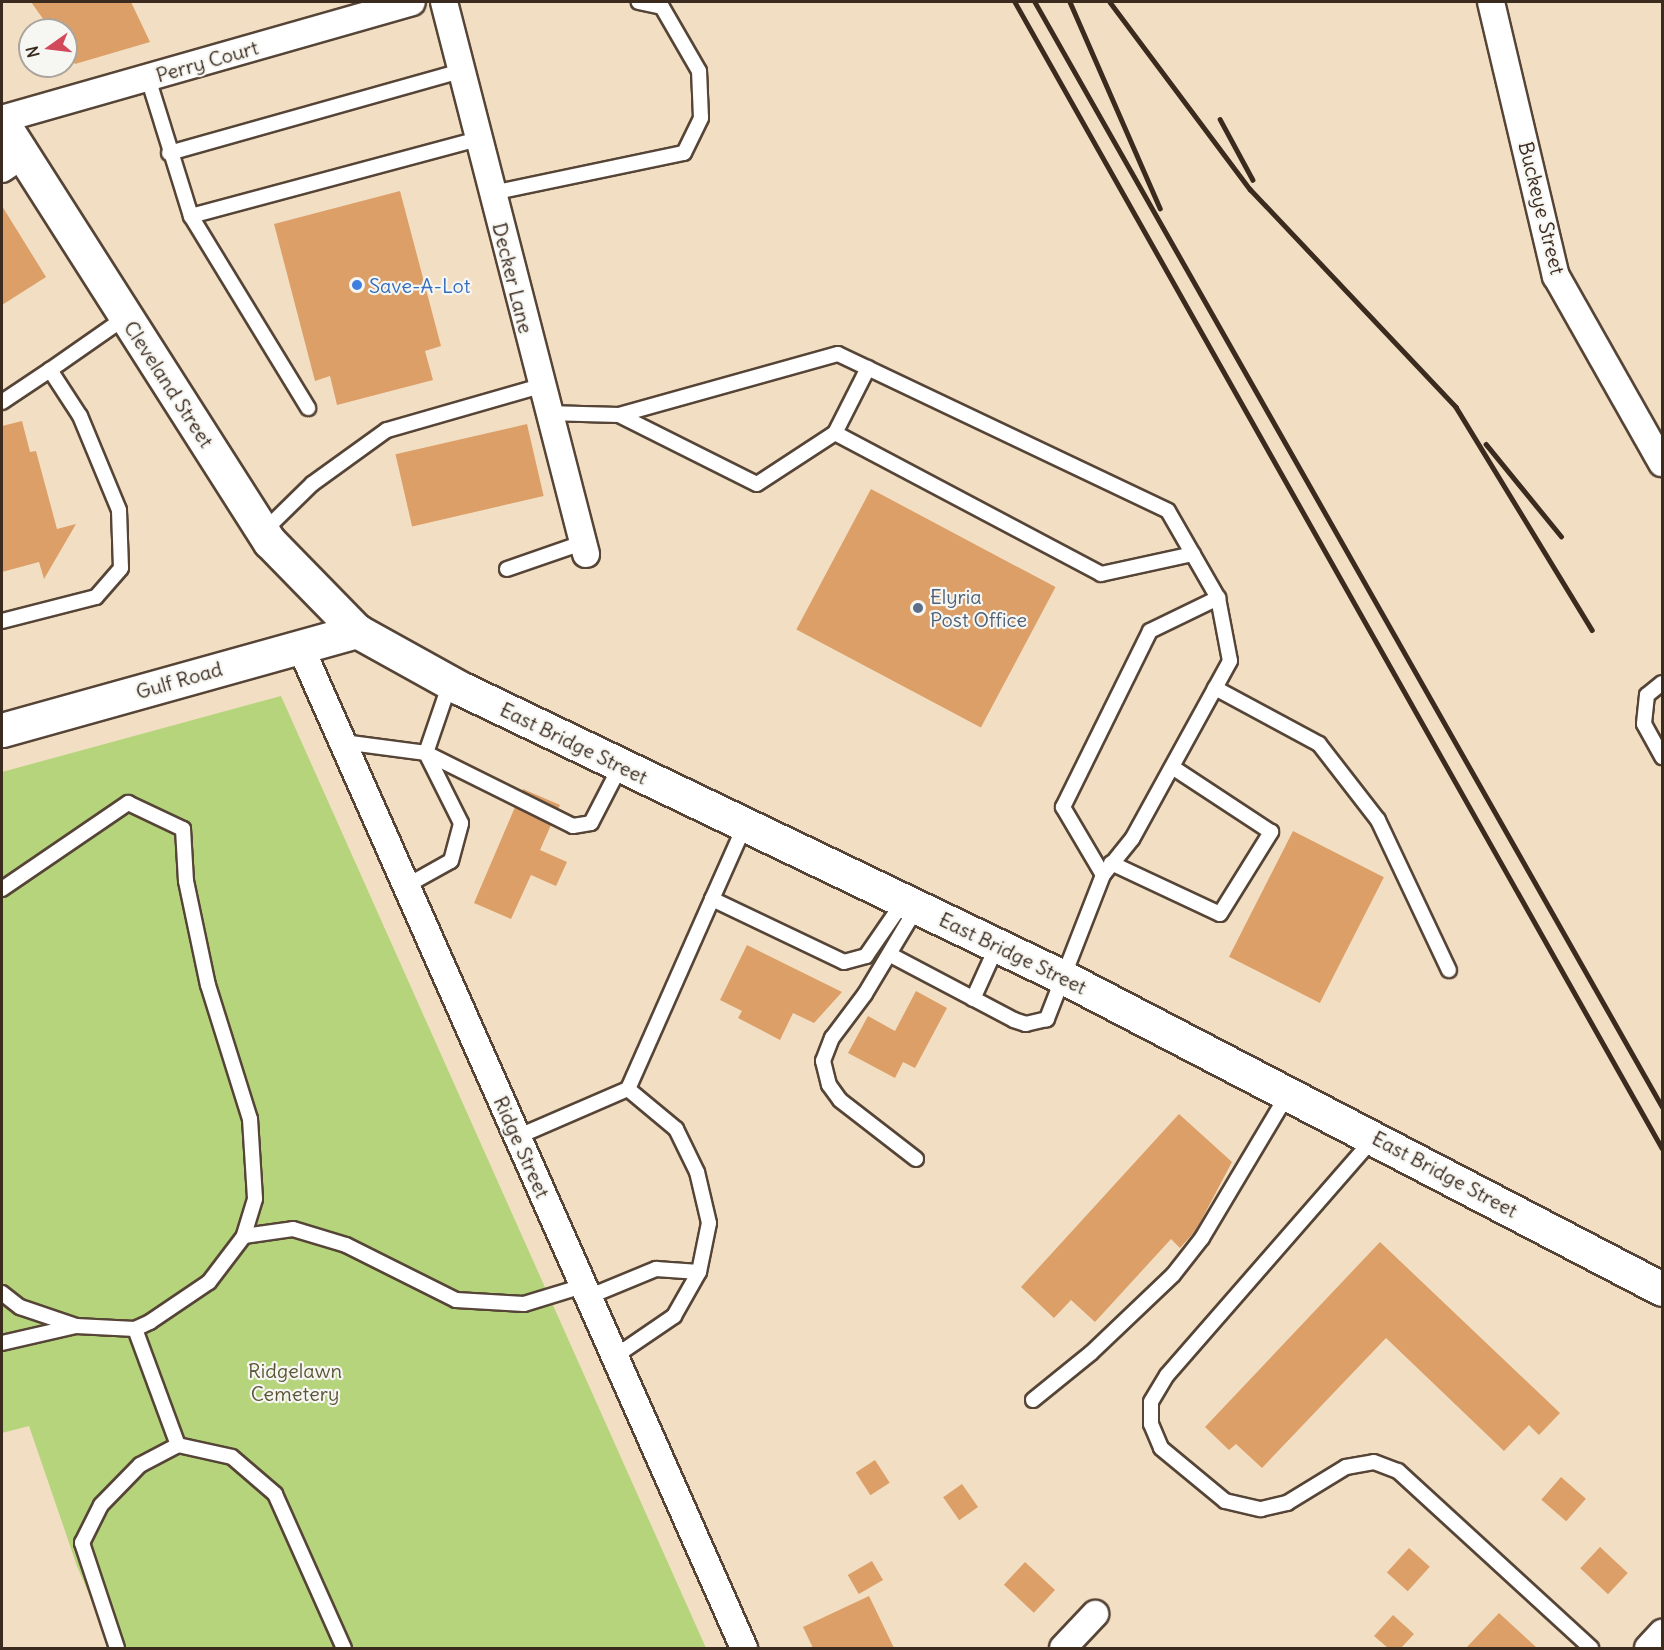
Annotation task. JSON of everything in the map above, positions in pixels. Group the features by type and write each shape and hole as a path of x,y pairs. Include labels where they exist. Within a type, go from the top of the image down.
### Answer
{"main road":[{"name":"Cleveland Street","path":"2,121 12,162 126,317 263,532 357,631"},
{"name":"Gulf Road","path":"2,730 357,631"},
{"name":"East Bridge Street","path":"357,631 450,683 1063,977 1290,1092 1662,1288"}],"street":[{"name":"Perry Court","path":"2,121 412,2"},
{"name":"Decker Lane","path":"444,2 546,413 584,549"},
{"name":"Buckeye Street","path":"1491,2 1556,276 1662,463"},
{"name":"Ridge Street","path":"300,646 744,1648"},
{"path":"1062,1648 1095,1614"},
{"path":"1648,1648 1662,1633"}],"lane":[{"path":"492,193 684,153 701,118 699,70 662,7 639,2"},
{"path":"169,153 461,71"},
{"path":"148,78 169,153 191,216 308,408"},
{"path":"191,216 478,139"},
{"path":"2,402 126,317"},
{"path":"546,413 619,415 838,354 1168,512 1218,597 1230,661 1132,839 1103,875 1047,1018 1041,1022 1014,1020 889,954"},
{"path":"619,415 757,484 835,433 868,368"},
{"path":"2,621 96,597 122,568 119,510 80,416 50,370"},
{"path":"263,532 312,484 387,430 540,386"},
{"path":"835,433 1101,574 1193,554"},
{"path":"507,569 584,549"},
{"path":"1103,875 1063,807 1150,631 1218,597"},
{"path":"406,886 451,861 461,823 426,753 450,683"},
{"path":"1662,683 1647,695 1644,724 1662,757"},
{"path":"1215,688 1319,744 1378,820 1449,970"},
{"path":"343,742 426,753 573,826 591,823 621,765"},
{"path":"1111,863 1220,914 1271,832 1172,766"},
{"path":"2,889 128,803 183,829 186,881 208,985 250,1119 255,1199 244,1236 209,1282 135,1329 76,1326 20,1307 2,1293"},
{"path":"517,1137 628,1089 745,825"},
{"path":"712,899 844,962 866,956 910,904"},
{"path":"910,904 889,954 832,1038 822,1061 823,1072 840,1100 916,1159"},
{"path":"974,999 998,945"},
{"path":"614,1357 674,1316 699,1272 709,1223 698,1172 676,1128 628,1089"},
{"path":"1033,1400 1091,1353 1173,1275 1202,1238 1290,1092"},
{"path":"1374,1137 1167,1375 1150,1402 1151,1424 1161,1448 1225,1501 1261,1509 1287,1503 1346,1467 1374,1462 1398,1471 1591,1648"},
{"path":"244,1236 293,1229 325,1238 346,1245 456,1300 524,1304 586,1291 656,1269 699,1272"},
{"path":"2,1343 76,1326"},
{"path":"135,1329 178,1445"},
{"path":"117,1648 82,1543 101,1505 140,1466 178,1445 232,1457 275,1494 344,1648"}],"green space":[{"name":"Ridgelawn Cemetery","path":"281,696 706,1648 112,1648 77,1566 29,1426 2,1433 2,772"}],"building":[{"path":"31,2 131,2 150,42 78,63 78,18 42,18"},
{"name":"Save-A-Lot","path":"400,191 441,346 425,351 433,380 337,405 330,376 315,381 274,224"},
{"path":"2,206 46,277 2,305"},
{"path":"22,421 30,452 36,451 57,529 76,524 44,579 39,562 2,572 2,426"},
{"path":"527,424 544,496 412,526 395,454"},
{"path":"871,489 1056,587 981,728 796,629"},
{"path":"523,789 560,805 558,809 523,791"},
{"path":"515,807 551,825 540,850 567,862 556,886 531,875 511,919 474,903"},
{"path":"1293,831 1384,877 1320,1003 1229,957"},
{"path":"747,945 842,992 814,1023 793,1013 780,1040 738,1018 742,1011 720,1000"},
{"path":"916,991 947,1008 915,1068 903,1062 895,1078 848,1053 868,1016 895,1031"},
{"path":"1179,1114 1232,1162 1196,1230 1180,1248 1171,1239 1095,1322 1071,1300 1054,1318 1021,1287"},
{"path":"1380,1242 1560,1413 1539,1435 1529,1425 1504,1451 1386,1338 1262,1468 1236,1444 1229,1450 1205,1427"},
{"path":"875,1460 890,1483 870,1495 856,1473"},
{"path":"1561,1477 1586,1499 1566,1521 1541,1500"},
{"path":"962,1484 978,1507 959,1520 943,1497"},
{"path":"1600,1547 1628,1573 1608,1594 1580,1568"},
{"path":"1409,1548 1430,1567 1408,1591 1387,1573"},
{"path":"872,1561 883,1580 859,1594 848,1575"},
{"path":"1025,1562 1055,1590 1034,1613 1004,1585"},
{"path":"869,1596 894,1648 813,1648 803,1627"},
{"path":"1499,1613 1537,1648 1466,1648"},
{"path":"1393,1615 1414,1634 1401,1648 1388,1648 1374,1636"}],"railway":[{"path":"1015,2 1662,1148"},
{"path":"1035,2 1662,1106"},
{"path":"1070,2 1160,208"},
{"path":"1110,2 1250,189 1456,407 1592,630"},
{"path":"1220,119 1253,180"},
{"path":"1486,444 1561,536"}],"place":[{"name":"Save-A-Lot","path":"357,285"},
{"name":"Elyria Post Office","path":"918,608"}]}
